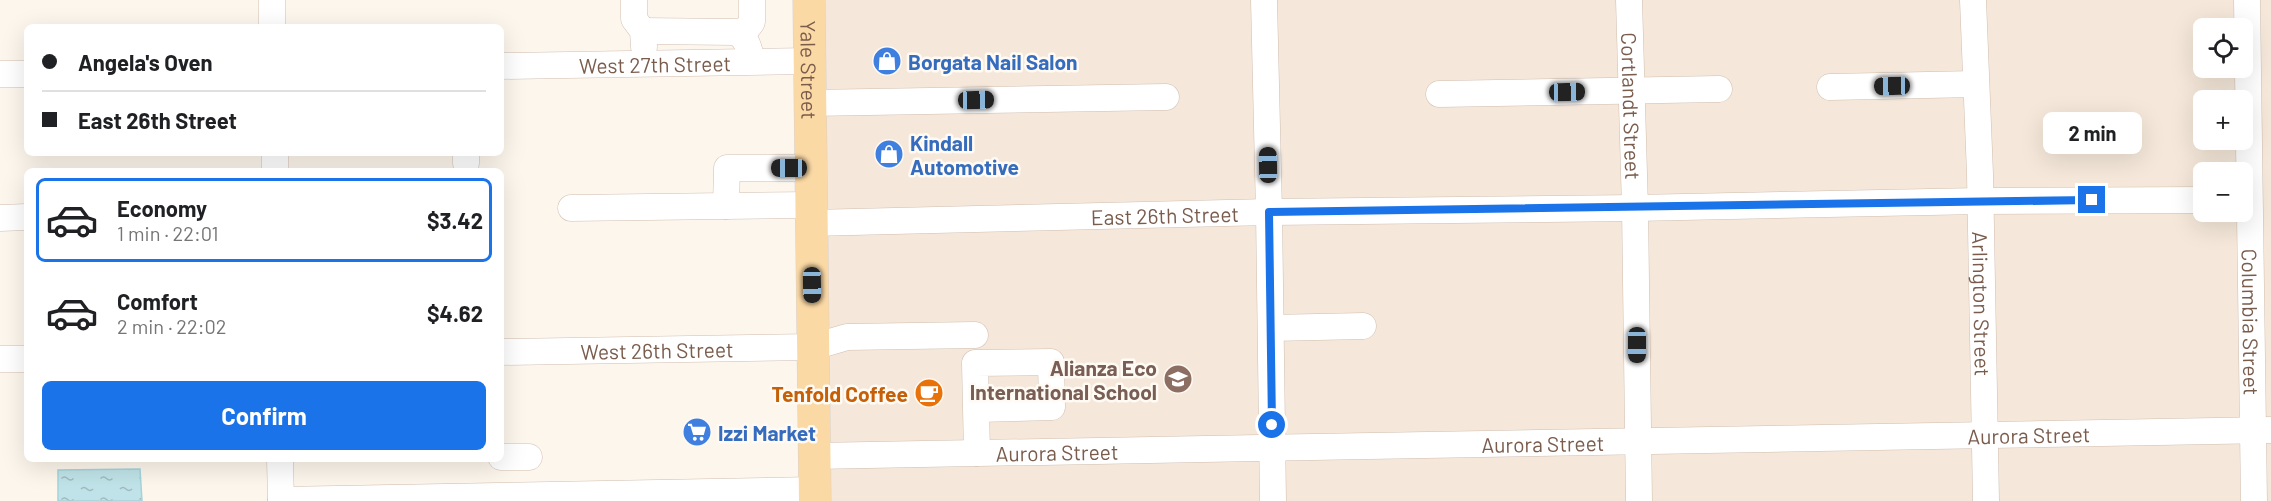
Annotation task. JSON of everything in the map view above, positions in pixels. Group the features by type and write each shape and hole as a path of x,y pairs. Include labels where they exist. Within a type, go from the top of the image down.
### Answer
{"main road":[{"name":"Yale Street","path":"809,0 814,495"}],"street":[{"path":"272,0 272,24"},
{"path":"634,0 634,20 644,31 644,63"},
{"path":"742,35 752,22 752,0"},
{"path":"1264,0 1273,501"},
{"name":"Cortlandt Street","path":"1629,0 1635,208 1639,501"},
{"name":"Arlington Street","path":"1973,0 1986,501"},
{"name":"Columbia Street","path":"2247,0 2259,80 2254,200 2262,431 2254,501"},
{"path":"644,31 735,32 742,35 748,44 752,61"},
{"name":"West 27th Street","path":"504,66 809,61"},
{"path":"0,74 24,74"},
{"path":"1830,87 1976,84"},
{"path":"1439,94 1719,89"},
{"path":"810,104 1166,97"},
{"path":"726,206 726,168 810,168"},
{"name":"East 26th Street","path":"572,208 726,206 810,214 1269,212 1980,201 2193,200"},
{"path":"0,218 24,217"},
{"path":"1271,328 1363,326"},
{"name":"West 26th Street","path":"504,352 813,347 847,337 975,335"},
{"path":"0,359 24,359"},
{"path":"976,409 977,453"},
{"name":"Aurora Street","path":"814,456 2262,431"},
{"path":"504,457 529,457"},
{"path":"280,462 281,500 814,495"}],"shaded area":[{"path":"807,0 2271,0 2271,501 817,501"}],"water":[{"path":"140,469 142,501 58,501 58,470"}],"place":[{"name":"Borgata Nail Salon","path":"887,61"},
{"name":"Kindall Automotive","path":"889,154"},
{"name":"Alianza Eco International School","path":"1178,379"},
{"name":"Tenfold Coffee","path":"929,393"},
{"name":"Izzi Market","path":"697,432"}],"route":[{"path":"1272,425 1269,212 2092,200"}]}
